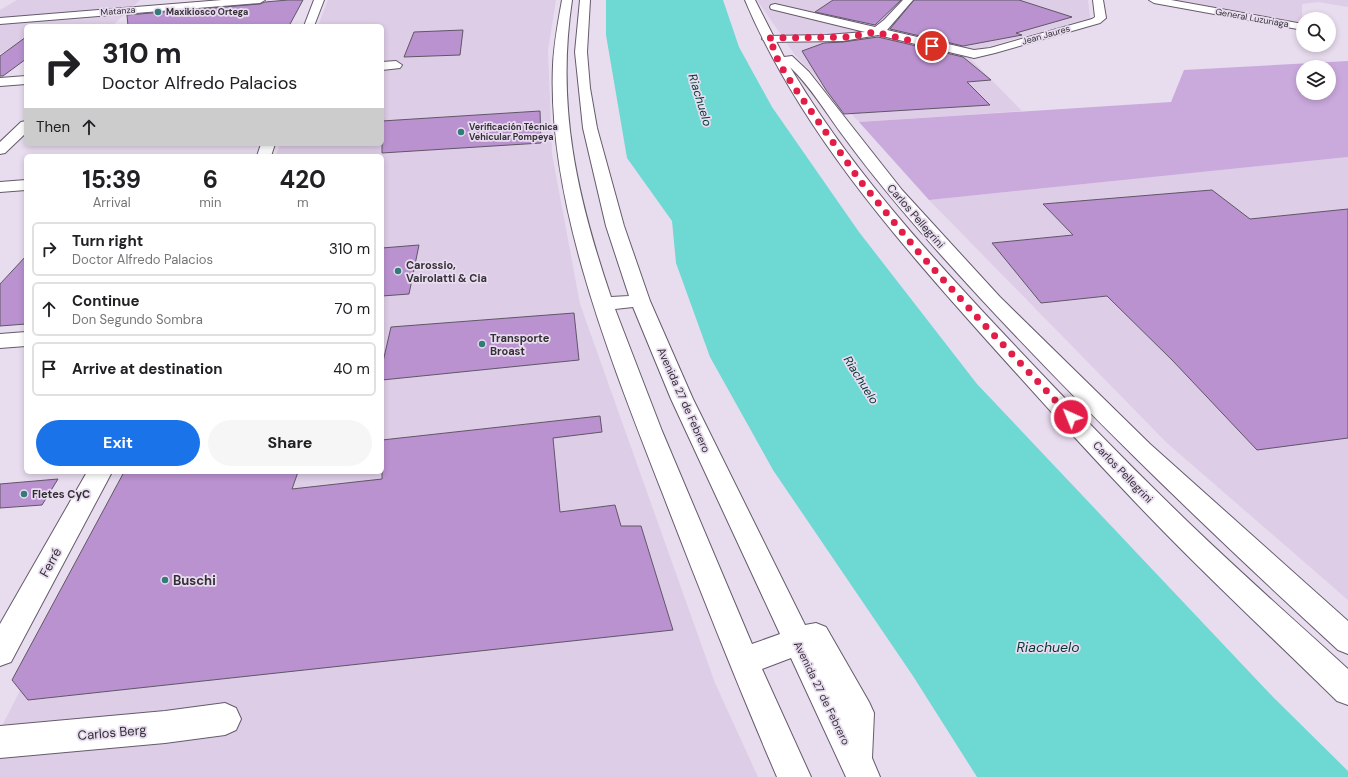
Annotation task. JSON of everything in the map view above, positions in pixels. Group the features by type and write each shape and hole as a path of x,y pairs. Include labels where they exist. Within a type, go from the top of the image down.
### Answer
{"main road":[{"path":"130,23 151,0"},
{"name":"Matanza","path":"0,21 260,0"},
{"path":"310,24 319,0"},
{"path":"567,0 558,56 560,119 566,162 580,224 603,304 648,428 743,662 794,777"},
{"name":"Avenida 27 de Febrero","path":"585,0 581,52 584,88 590,128 615,226 640,301 682,399 859,769"},
{"name":"Carlos Pellegrini","path":"750,0 779,63 794,87 861,182 920,254 997,340 1177,527 1348,690"},
{"path":"771,43 850,37 875,32 885,26 908,0"},
{"name":"Jean Jaures","path":"875,32 974,54 991,51 1096,21 1101,18 1098,0"},
{"name":"General Luzuriaga","path":"1154,0 1296,26"},
{"path":"756,14 772,10 779,4 875,32"},
{"name":"Carlos Pellegrini","path":"771,43 793,62 884,180 946,250 1027,336 1189,496 1348,640"},
{"path":"384,66 396,65"},
{"path":"0,82 24,80"},
{"path":"0,150 24,127"},
{"path":"0,187 24,185"},
{"path":"603,304 640,301"},
{"path":"0,341 24,339"},
{"name":"Ferré","path":"0,652 99,474"},
{"path":"743,662 798,642"},
{"name":"Carlos Berg","path":"0,742 165,727 225,719"}],"shaded area":[{"path":"17,0 140,0 114,24 24,24 24,42 20,42 0,54 0,10"},
{"path":"328,0 556,0 548,50 552,154 580,304 715,683 758,777 0,777 0,730 130,474 384,474 384,154 277,154 279,146 384,146 384,24 319,24"},
{"path":"757,0 1088,0 1090,18 965,53 1022,111 859,122 795,55"},
{"path":"1164,0 1348,0 1348,7 1318,2 1302,4 1302,12 1296,12 1296,25"},
{"path":"1348,61 1348,157 929,200 859,122 1171,102 1184,70 1296,64 1296,100 1336,100 1336,62"},
{"path":"1348,157 1348,600 1167,443 929,200"}],"water":[{"name":"Riachuelo","path":"606,0 723,0 739,47 772,107 859,232 977,384 1273,697 1348,771 1348,777 977,777 913,676 773,470 710,357 676,263 672,221 627,158 606,35"}],"building":[{"path":"303,0 290,24 128,24 127,15 260,4 265,2"},
{"path":"833,0 901,0 875,25 815,12"},
{"path":"914,0 1019,0 1072,17 1016,33 1022,35 963,46 890,29"},
{"path":"463,30 460,55 404,57 414,32"},
{"path":"878,37 963,57 991,80 967,82 990,105 844,114 826,90 802,51 824,43"},
{"path":"24,38 24,60 3,76 0,76 0,56"},
{"name":"Verificación Técnica Vehicular Pompeya","path":"540,111 541,143 382,153 382,146 384,146 384,121"},
{"path":"1212,190 1250,219 1348,209 1348,438 1257,450 1173,361 1107,296 1041,303 992,243 1073,235 1043,204"},
{"name":"Carossio, Vairolatti & Cia","path":"419,245 409,294 384,296 384,248"},
{"path":"24,258 24,324 0,326 0,284"},
{"name":"Transporte Broast","path":"574,313 579,360 384,380 384,357 391,327"},
{"path":"600,416 602,432 553,438 560,512 615,505 621,526 641,526 673,630 28,700 12,680 123,474 297,474 292,489 382,479 382,474 384,474 384,440"},
{"name":"Fletes CyC","path":"58,479 42,505 0,508 0,484"}],"place":[{"name":"Maxikiosco Ortega","path":"158,12"},
{"name":"Verificación Técnica Vehicular Pompeya","path":"461,132"},
{"name":"Carossio, Vairolatti & Cia","path":"398,271"},
{"name":"Transporte Broast","path":"482,344"},
{"name":"Fletes CyC","path":"24,494"},
{"name":"Buschi","path":"165,580"}],"route":[{"path":"932,46 875,32 860,36 840,38 768,38 779,63 794,87 861,182 920,254 997,340 1071,417"}]}
